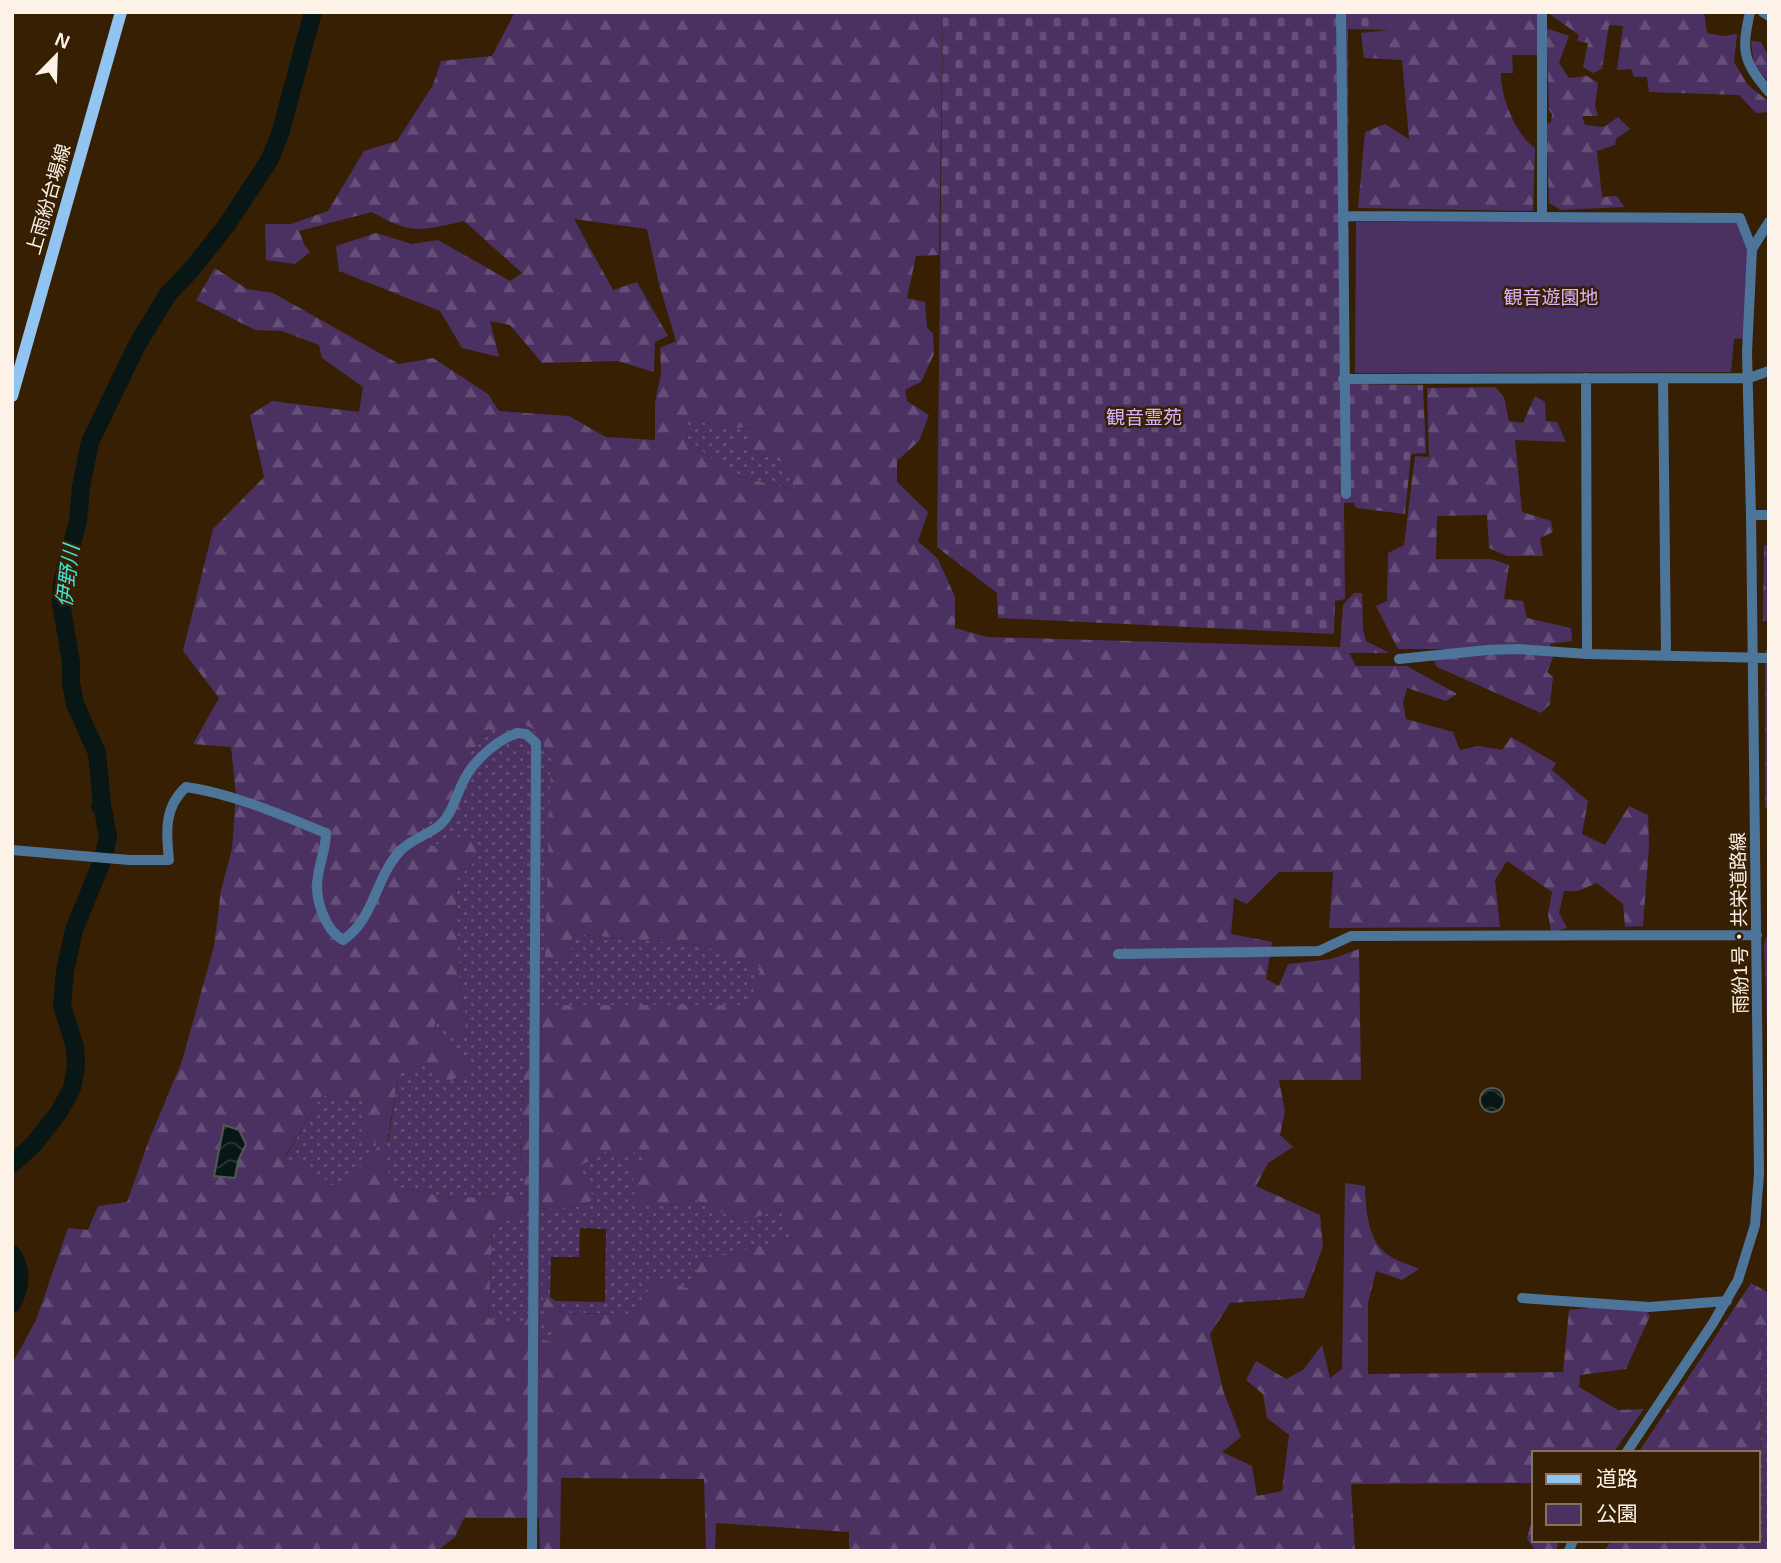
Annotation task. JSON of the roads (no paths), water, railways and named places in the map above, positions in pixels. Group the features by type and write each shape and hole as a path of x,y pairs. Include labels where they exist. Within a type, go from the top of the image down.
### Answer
{"main road":[{"name":"上雨紛台場線","path":"12,396 121,12"}],"street":[{"path":"1341,12 1346,494"},
{"path":"1542,12 1542,217"},
{"path":"1749,12 1744,46 1748,64 1769,92"},
{"path":"1763,12 1769,16"},
{"path":"1343,216 1740,218 1752,249"},
{"path":"1752,249 1769,222"},
{"name":"雨紛1号・共栄道路線","path":"1627,1451 1727,1301 1745,1261 1758,1208 1754,658 1747,352 1752,249"},
{"path":"1343,379 1749,378 1769,371"},
{"path":"1586,378 1587,654"},
{"path":"1663,378 1666,654"},
{"path":"1752,515 1769,515"},
{"path":"1399,659 1518,649 1587,654 1769,658"},
{"path":"12,850 129,860 169,860 167,816 177,796 186,787 200,789 267,809 326,832 317,893 325,919 334,935 342,940 355,932 363,920 400,851 441,824 456,801 468,773 494,745 517,733 526,734 536,743 532,1551"},
{"path":"1118,954 1319,951 1351,936 1757,935"},
{"path":"1522,1298 1649,1307 1727,1301"}],"water":[{"path":"1492,1088 1501,1091 1504,1100 1501,1109 1492,1112 1483,1109 1480,1100 1483,1091"},
{"path":"224,1125 239,1130 246,1144 238,1161 235,1178 214,1176"}],"waterway":[{"name":"伊野川","path":"12,1164 34,1144 59,1112 72,1088 76,1066 75,1047 62,1006 65,971 74,930 103,859 108,837 103,809 100,806 102,804 97,753 75,704 61,603 62,583 78,521 81,487 90,442 137,345 168,294 226,226 269,161 280,134 313,12"},
{"name":"伊野川","path":"12,1254 20,1279 12,1304"}],"park label":[{"name":"観音遊園地","path":"1551,297"},
{"name":"観音霊苑","path":"1144,417"}]}
